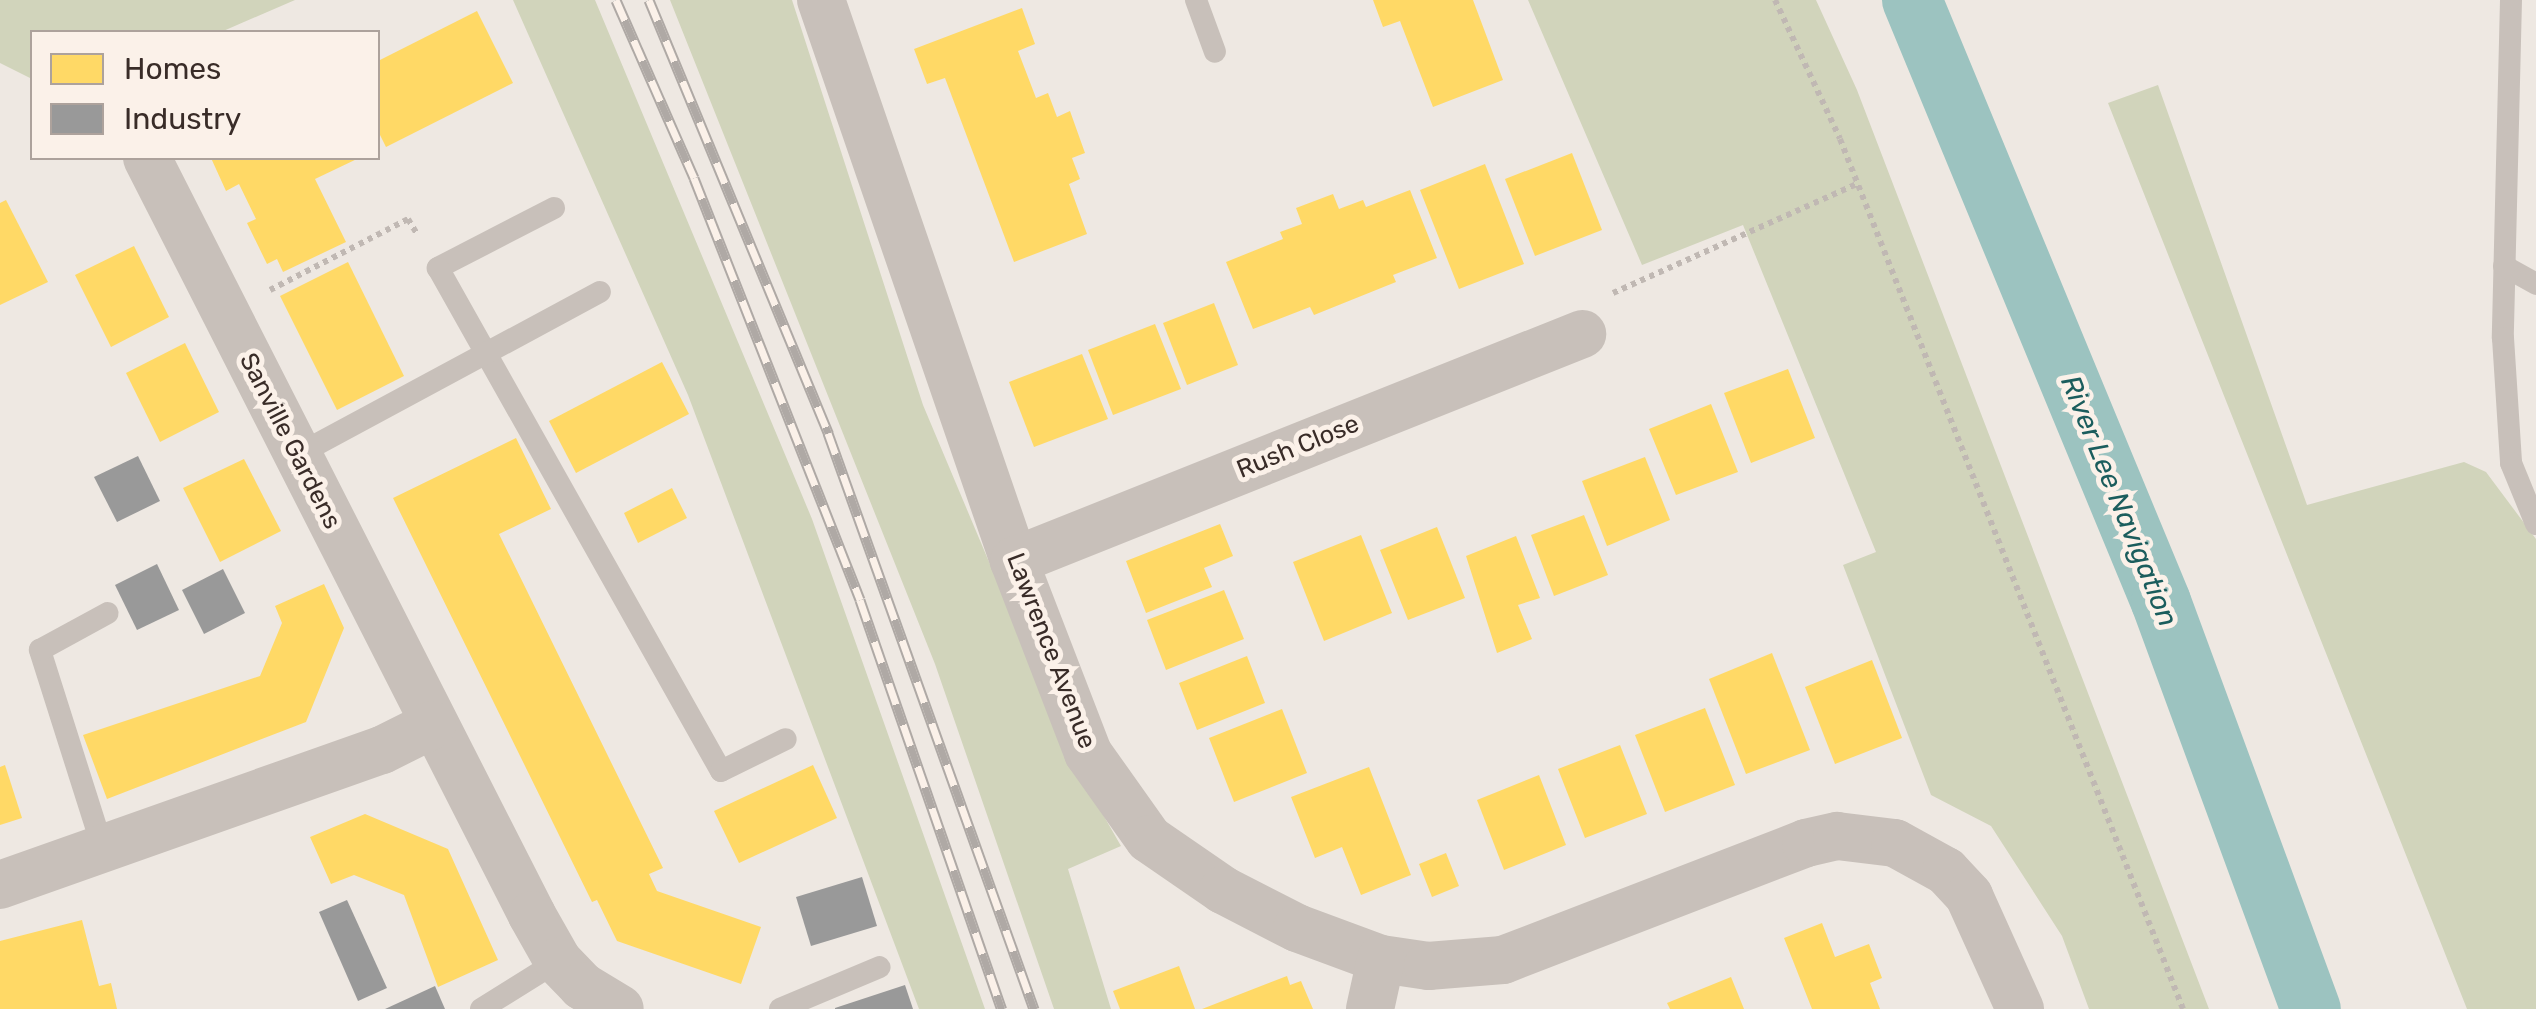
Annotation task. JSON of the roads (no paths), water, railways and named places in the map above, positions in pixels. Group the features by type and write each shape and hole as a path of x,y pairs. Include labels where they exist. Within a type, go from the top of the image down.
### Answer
{"street":[{"name":"Lawrence Avenue","path":"835,4 1014,560 1088,753 1149,838 1238,898 1381,959 1428,966 1502,960 1760,857 1836,836 1895,842 1946,871 1990,932 2020,1009"},
{"name":"Sanville Gardens","path":"148,160 432,725 558,961 582,986 620,1009"},
{"name":"Rush Close","path":"1014,560 1582,334"},
{"path":"0,885 382,750 432,725"},
{"path":"1370,1009 1381,959"}],"lane":[{"path":"1196,0 1215,52"},
{"path":"2512,0 2504,266 2510,463 2536,524"},
{"path":"554,208 438,268 721,771 786,739"},
{"path":"2504,266 2536,284"},
{"path":"297,455 600,292"},
{"path":"103,849 40,650 108,613"},
{"path":"481,1009 558,961"},
{"path":"780,1009 880,967"}],"waterway":[{"name":"River Lee Navigation","path":"1912,0 2161,602 2311,1009"}],"railway":[{"path":"616,0 694,178 860,600 1002,1009"},
{"path":"649,0 828,433 1034,1009"}]}
